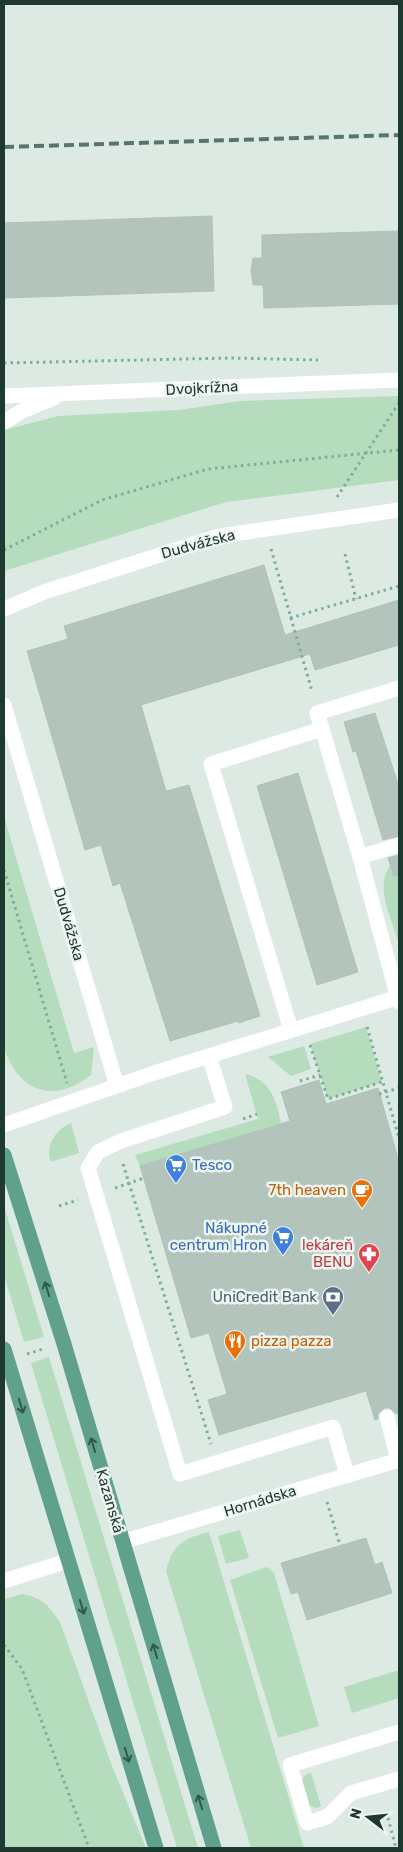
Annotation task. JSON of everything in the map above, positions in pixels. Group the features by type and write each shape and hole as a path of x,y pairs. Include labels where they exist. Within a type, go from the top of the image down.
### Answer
{"main road":[{"name":"Kazanská","path":"4,1155 64,1344 214,1848"},
{"path":"4,1349 67,1561 156,1848"}],"street":[{"name":"Dvojkrížna","path":"4,396 399,380"},
{"path":"4,422 22,411 64,394"},
{"name":"Dudvážska","path":"4,609 44,592 219,536 399,510"},
{"path":"4,1124 291,1030 399,999 360,857 317,713 399,688"},
{"name":"Dudvážska","path":"4,704 117,1086"},
{"path":"291,1030 211,764 322,729"},
{"path":"360,857 399,845"},
{"path":"209,1056 225,1107 121,1141 98,1152 88,1168 180,1474 334,1427 347,1475"},
{"path":"387,1417 399,1460"},
{"name":"Hornádska","path":"122,1542 399,1460"},
{"path":"4,1581 67,1561"},
{"path":"399,1732 290,1764 307,1823 327,1816 351,1794 399,1779"}],"path":[{"path":"4,363 231,358 323,360"},
{"path":"322,521 399,403"},
{"path":"4,550 102,500 208,468 399,450"},
{"path":"270,547 311,691 320,688"},
{"path":"344,554 356,599"},
{"path":"290,618 399,586"},
{"path":"4,870 72,1101"},
{"path":"366,1027 399,1138"},
{"path":"310,1044 328,1099 382,1082"},
{"path":"300,1081 320,1075"},
{"path":"379,1094 399,1088"},
{"path":"144,1178 129,1183 213,1449"},
{"path":"59,1206 83,1198"},
{"path":"27,1354 47,1348"},
{"path":"325,1497 340,1545"},
{"path":"4,1646 22,1669 90,1848"},
{"path":"388,1818 396,1848"}],"green space":[{"path":"399,396 399,480 226,502 4,571 4,430 58,416 179,410 240,401"},
{"path":"4,817 74,1053 94,1047 91,1075 77,1084 64,1089 51,1091 39,1089 27,1083 10,1062 4,1047"},
{"path":"399,857 399,943 388,909 384,886 385,875 390,866"},
{"path":"366,1027 382,1082 328,1099 310,1044"},
{"path":"304,1046 311,1069 291,1076 268,1057"},
{"path":"245,1074 261,1081 271,1092 281,1123 140,1166 135,1155 258,1119"},
{"path":"71,1123 79,1153 51,1162 49,1150 53,1138 61,1129"},
{"path":"4,1206 44,1337 24,1342 4,1275"},
{"path":"49,1357 198,1848 177,1848 31,1363"},
{"path":"240,1530 249,1558 226,1564 218,1536"},
{"path":"209,1532 304,1848 251,1848 166,1571 172,1554 180,1544 192,1537"},
{"path":"267,1567 274,1573 319,1726 278,1738 230,1580"},
{"path":"22,1594 40,1600 60,1622 112,1766 146,1848 4,1848 4,1599"},
{"path":"399,1670 399,1698 352,1713 344,1687"},
{"path":"311,1773 321,1806 317,1808 307,1805 301,1781 306,1774"}],"building":[{"path":"212,216 214,291 4,298 4,223"},
{"path":"399,231 399,304 264,308 263,285 253,285 251,270 253,258 262,258 262,235"},
{"path":"264,565 285,635 399,600 399,645 315,670 310,654 141,705 166,791 189,785 260,1016 170,1041 120,883 113,886 101,845 85,850 27,651 68,639 64,626"},
{"path":"375,713 399,787 399,836 383,840 356,751 353,752 344,722"},
{"path":"298,773 358,972 317,985 257,786"},
{"path":"399,855 399,875 394,876 388,858"},
{"name":"Nákupné centrum Hron","path":"319,1080 326,1104 378,1088 399,1162 399,1413 396,1414 390,1408 384,1408 378,1414 378,1419 375,1420 366,1391 219,1435 208,1400 227,1394 209,1333 191,1338 140,1166 290,1121 281,1092"},
{"path":"366,1538 375,1565 382,1562 392,1593 307,1620 298,1592 291,1594 281,1563"}],"railway":[{"path":"4,147 399,135"}],"place":[{"name":"Tesco","path":"176,1184"},
{"name":"7th heaven","path":"362,1209"},
{"name":"Nákupné centrum Hron","path":"283,1256"},
{"name":"lekáreň BENU","path":"369,1273"},
{"name":"UniCredit Bank","path":"333,1316"},
{"name":"pizza pazza","path":"235,1360"}]}
